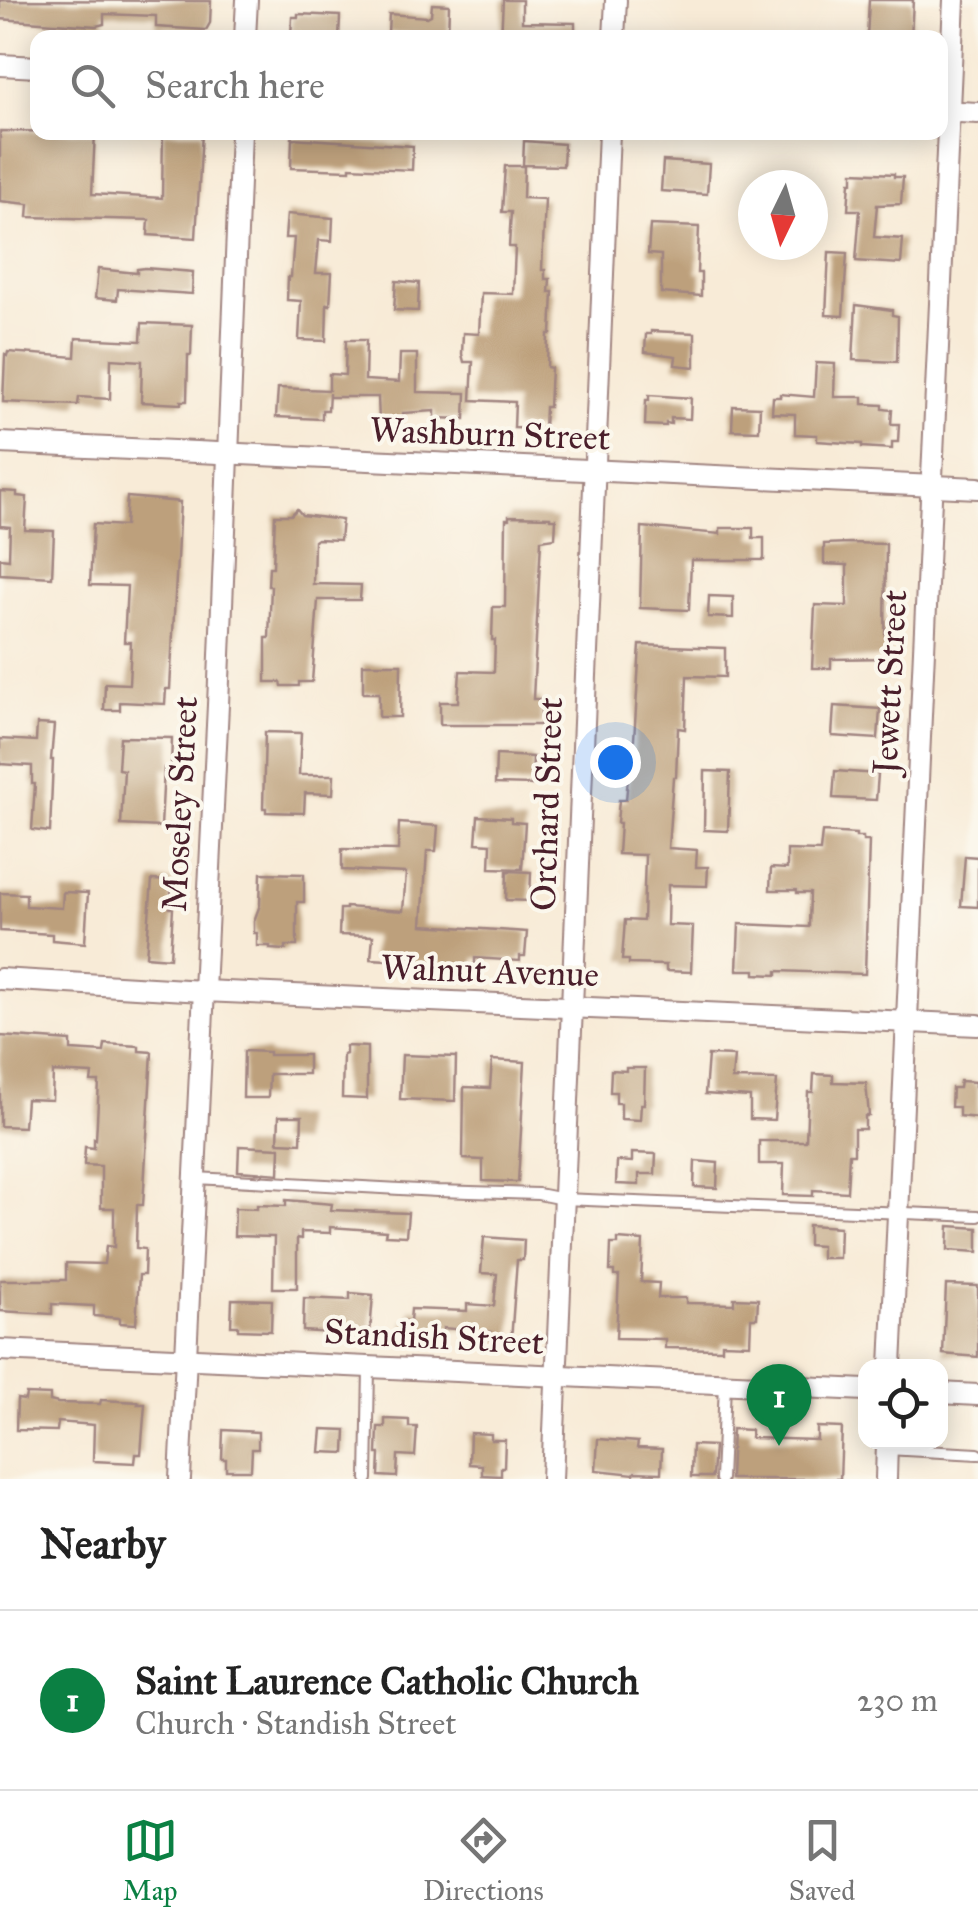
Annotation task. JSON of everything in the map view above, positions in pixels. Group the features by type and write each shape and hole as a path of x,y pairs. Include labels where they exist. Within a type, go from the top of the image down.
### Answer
{"street":[{"path":"245,30 247,0"},
{"path":"614,30 616,0"},
{"name":"Jewett Street","path":"948,74 954,0"},
{"path":"0,65 30,67"},
{"path":"948,111 978,112"},
{"name":"Moseley Street","path":"180,1479 241,140"},
{"name":"Orchard Street","path":"552,1479 609,140"},
{"name":"Jewett Street","path":"891,1359 944,140"},
{"name":"Washburn Street","path":"0,443 978,488"},
{"name":"Walnut Avenue","path":"0,979 978,1025"},
{"name":"Standish Street","path":"0,1350 858,1390"},
{"path":"948,1393 978,1395"},
{"path":"886,1479 887,1449"}],"lane":[{"path":"194,1178 978,1216"},
{"path":"367,1479 368,1368"},
{"path":"721,1479 725,1383"},
{"path":"927,1449 978,1454"}],"building":[{"path":"0,0 211,1 210,23 206,30 156,27 156,16 104,14 104,24 96,26 0,19"},
{"path":"503,0 522,0 522,22 575,23 575,30 501,30"},
{"path":"869,0 913,0 911,30 867,30"},
{"path":"432,4 449,5 448,30 388,30 389,14 431,15"},
{"path":"340,16 339,30 291,30 292,17"},
{"path":"0,131 30,131 30,140 95,140 92,194 162,198 163,140 202,140 196,238 148,235 149,220 28,217 29,204 0,201"},
{"path":"292,140 413,146 412,170 291,168"},
{"path":"524,141 564,144 563,166 523,165"},
{"path":"663,161 709,164 707,194 661,191"},
{"path":"505,166 524,166 523,198 545,199 542,270 545,279 550,279 549,292 553,292 548,334 549,407 545,407 544,429 514,428 515,402 471,400 473,362 464,362 462,354 463,333 479,334 481,293 513,294 515,247 509,247 511,212 502,212"},
{"path":"853,172 903,177 901,204 877,205 874,237 903,239 901,264 856,261 860,210 848,210"},
{"path":"287,214 333,218 332,241 319,240 316,273 332,273 326,341 299,340 301,301 287,300 294,238 285,238"},
{"path":"650,225 699,227 697,273 701,273 701,296 661,293 661,255 648,254"},
{"path":"829,252 847,253 843,316 826,315"},
{"path":"98,269 193,272 192,294 118,289 117,300 95,298"},
{"path":"396,281 419,283 418,311 394,310"},
{"path":"856,305 892,310 892,315 898,316 897,362 853,360"},
{"path":"142,323 192,325 187,401 141,402 142,361 111,359 110,399 79,397 78,405 3,402 8,352 75,357 76,338 141,341"},
{"path":"695,333 695,367 675,365 676,356 645,352 646,334"},
{"path":"346,340 366,340 365,380 399,382 400,354 417,354 417,392 466,393 465,419 435,418 435,411 403,413 403,421 379,420 378,397 329,397 329,393 328,410 322,410 322,419 276,417 278,388 329,390 329,374 345,375"},
{"path":"816,363 835,364 834,397 863,397 863,404 883,405 883,409 892,410 891,424 899,424 898,442 892,442 892,449 817,441 817,435 795,434 795,414 772,413 773,397 780,394 814,397"},
{"path":"649,395 691,398 690,419 671,418 671,424 666,426 645,425"},
{"path":"733,406 760,407 759,431 732,430"},
{"path":"0,491 27,497 25,530 54,531 52,577 0,574 0,558 9,559 10,527 0,526"},
{"path":"127,497 180,502 170,689 166,689 165,704 120,702 120,710 104,710 105,683 129,684 131,642 124,642 127,586 90,585 93,524 125,526"},
{"path":"297,509 302,515 342,520 340,540 314,541 313,584 361,585 360,600 318,600 312,682 282,686 281,682 266,682 269,567 273,567 275,515 291,515"},
{"path":"509,516 556,519 555,538 541,540 533,699 541,699 541,725 440,725 440,702 458,702 460,671 494,672 493,607 505,607"},
{"path":"642,527 720,534 720,528 753,528 753,538 764,538 764,560 691,560 689,610 640,608"},
{"path":"824,544 886,544 885,638 889,638 890,658 831,659 831,668 812,668 815,605 847,606 847,565 824,564"},
{"path":"709,596 733,597 733,618 708,617"},
{"path":"640,645 725,648 725,677 687,676 685,729 678,728 668,848 697,850 696,867 708,867 707,886 668,885 667,925 693,926 691,972 666,971 666,965 629,964 629,960 622,960 625,920 643,921 645,855 618,854 617,823 619,800 626,800 633,756"},
{"path":"363,664 401,664 400,717 379,717 379,693 363,693"},
{"path":"834,706 880,709 878,739 832,736"},
{"path":"37,724 54,725 50,832 32,830 32,766 0,764 0,739 36,741"},
{"path":"265,732 301,733 299,775 334,775 333,794 305,793 304,813 266,812"},
{"path":"120,737 172,738 171,768 164,768 161,827 121,825 124,770 118,769"},
{"path":"496,755 533,757 532,785 495,784"},
{"path":"705,771 730,772 728,831 704,830"},
{"path":"835,771 878,774 876,800 833,798"},
{"path":"478,816 525,823 522,869 490,868 491,844 476,843"},
{"path":"399,823 438,826 436,851 427,851 422,925 527,932 525,956 520,956 520,961 475,958 475,965 371,959 373,936 339,935 340,909 403,911 406,873 342,870 342,849 398,850"},
{"path":"822,832 856,834 869,841 865,974 777,971 777,975 737,970 739,924 809,927 810,893 770,890 771,868 787,869 787,850 820,851"},
{"path":"965,856 978,857 978,907 961,906"},
{"path":"507,871 531,872 530,901 506,900"},
{"path":"261,873 304,874 304,902 297,902 297,946 286,946 286,950 257,946 254,921 260,905"},
{"path":"152,880 172,881 170,958 146,956"},
{"path":"63,892 88,893 85,943 52,940 52,934 0,931 0,893 26,894 26,906 62,908"},
{"path":"0,1036 71,1041 71,1050 104,1052 105,1044 139,1046 139,1051 152,1052 143,1205 137,1205 136,1248 145,1249 136,1324 94,1316 94,1306 52,1304 52,1314 0,1311 0,1280 66,1280 66,1263 104,1264 106,1246 114,1247 114,1208 101,1208 101,1166 84,1165 85,1147 94,1148 96,1140 99,1082 91,1082 92,1074 53,1072 52,1100 26,1099 24,1127 0,1126"},
{"path":"346,1046 367,1047 367,1099 342,1098"},
{"path":"244,1051 308,1055 308,1074 269,1074 268,1098 243,1098"},
{"path":"402,1055 456,1057 455,1101 400,1099"},
{"path":"708,1055 734,1056 732,1079 777,1080 774,1120 750,1119 750,1097 705,1094"},
{"path":"492,1060 525,1062 518,1182 483,1181 483,1160 463,1159 464,1087 490,1088"},
{"path":"645,1068 640,1120 621,1119 621,1103 616,1103 616,1092 610,1092 611,1070"},
{"path":"814,1074 833,1075 833,1082 866,1083 869,1116 865,1116 865,1129 854,1129 847,1192 813,1190 813,1196 783,1195 784,1164 759,1164 759,1141 806,1141 808,1092 813,1092"},
{"path":"960,1081 975,1082 978,1086 978,1118 959,1116 959,1107 951,1107 952,1088 959,1088"},
{"path":"279,1116 302,1116 301,1143 278,1142"},
{"path":"239,1146 280,1148 279,1174 238,1171"},
{"path":"632,1153 656,1154 655,1174 639,1174 639,1185 616,1184 617,1161 632,1162"},
{"path":"695,1161 718,1163 717,1188 694,1187"},
{"path":"286,1200 332,1204 331,1210 408,1213 406,1236 330,1227 330,1233 301,1232 301,1239 297,1238 297,1288 273,1288 274,1237 234,1236 235,1208 286,1206"},
{"path":"808,1225 840,1227 839,1258 821,1258 821,1246 808,1245"},
{"path":"949,1226 978,1228 978,1252 948,1250"},
{"path":"484,1237 524,1240 523,1260 517,1260 511,1341 490,1339 491,1332 443,1328 443,1337 404,1339 404,1321 410,1321 411,1309 467,1311 467,1304 494,1306 497,1274 481,1273"},
{"path":"618,1239 643,1241 641,1282 659,1283 658,1298 734,1304 734,1298 758,1299 757,1318 751,1318 750,1344 722,1343 722,1349 665,1348 665,1339 616,1338 619,1276 610,1271 611,1244 618,1244"},
{"path":"946,1285 978,1286 978,1357 943,1354"},
{"path":"350,1293 373,1295 370,1333 303,1331 304,1298 350,1300"},
{"path":"232,1299 272,1300 271,1331 238,1330 238,1326 231,1326"},
{"path":"26,1394 50,1395 50,1401 58,1403 100,1404 101,1400 145,1404 141,1454 136,1454 135,1463 93,1461 94,1425 58,1422 57,1431 16,1430 17,1399 25,1400"},
{"path":"385,1419 409,1420 409,1427 417,1427 415,1456 398,1455 397,1477 379,1476 378,1427 385,1427"},
{"path":"817,1427 842,1428 840,1479 730,1479 732,1429 751,1430 751,1438 817,1440"},
{"path":"322,1429 346,1430 345,1453 320,1452"},
{"path":"223,1430 258,1432 258,1449 252,1449 251,1470 226,1470 226,1459 222,1459"},
{"path":"470,1433 491,1434 491,1440 505,1440 501,1476 482,1475 482,1465 469,1464"},
{"path":"598,1439 638,1442 637,1448 662,1449 661,1473 596,1470"},
{"path":"692,1445 714,1446 712,1477 691,1477"}],"place":[{"name":"Saint Laurence Catholic Church","path":"779,1446"}]}
